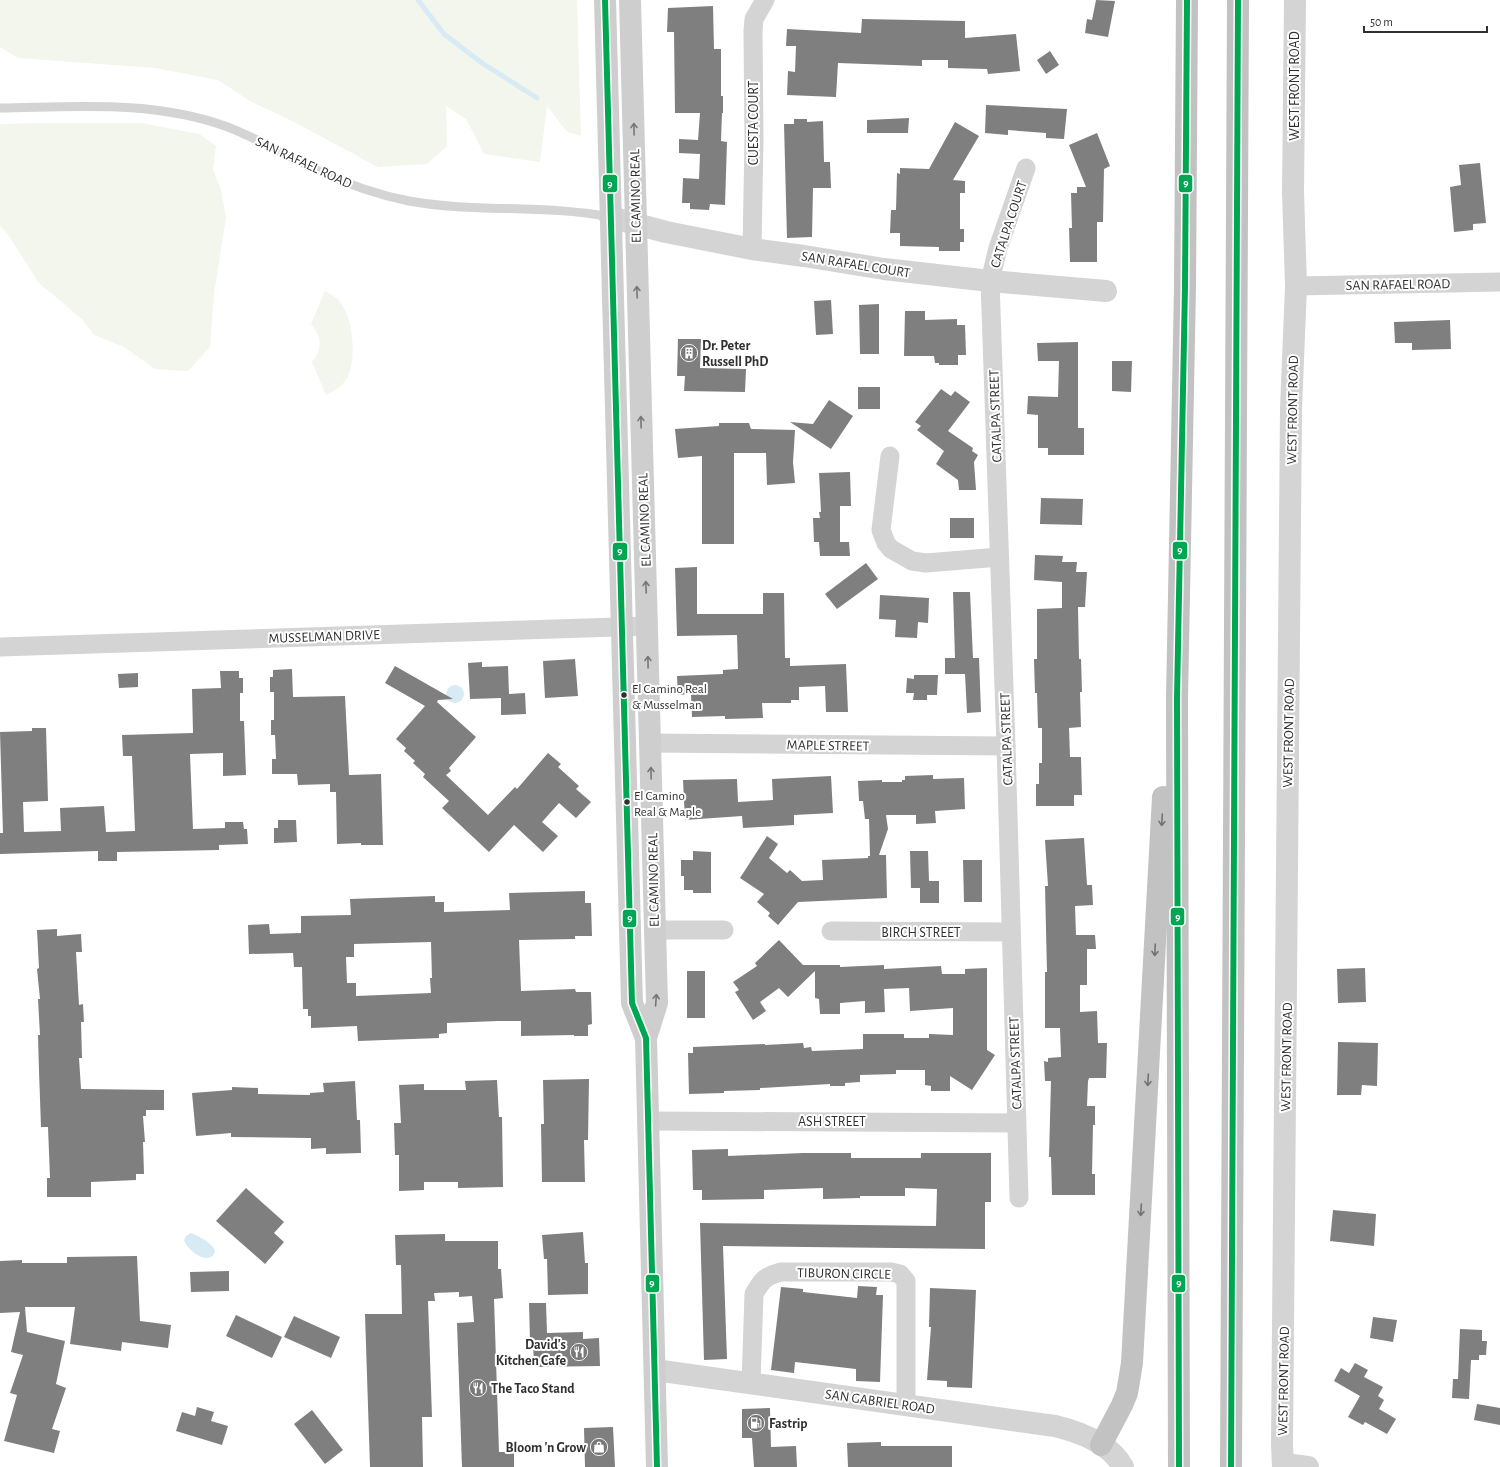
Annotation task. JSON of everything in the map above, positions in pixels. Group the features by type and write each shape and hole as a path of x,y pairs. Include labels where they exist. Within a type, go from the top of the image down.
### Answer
{"highway":[{"path":"1179,1467 1177,698 1185,288 1187,0"},
{"path":"1230,1467 1238,0"},
{"path":"1101,1445 1122,1405 1132,1363 1164,778 1177,698"}],"main road":[{"name":"EL CAMINO REAL","path":"605,0 632,1003 646,1038"},
{"name":"EL CAMINO REAL","path":"630,0 657,1003 646,1038 657,1467"}],"street":[{"name":"CUESTA COURT","path":"752,249 754,116 753,31 754,19 765,0"},
{"name":"WEST FRONT ROAD","path":"1284,1465 1282,1428 1291,424 1296,286 1293,192 1295,0"},
{"name":"CATALPA COURT","path":"990,281 1000,243 1026,168"},
{"name":"SAN RAFAEL COURT","path":"610,217 666,232 752,249 804,256 884,270 1106,291"},
{"name":"CATALPA STREET","path":"990,281 1006,746 1018,1198"},
{"name":"SAN RAFAEL ROAD","path":"1296,286 1500,282"},
{"path":"890,456 881,530 886,543 891,549 912,561 926,563 999,557"},
{"name":"MUSSELMAN DRIVE","path":"0,647 648,626"},
{"name":"MAPLE STREET","path":"650,743 1006,746"},
{"path":"654,930 724,930"},
{"name":"BIRCH STREET","path":"831,931 1011,932"},
{"name":"ASH STREET","path":"648,1121 1016,1123"},
{"name":"TIBURON CIRCLE","path":"751,1383 754,1294 761,1281 770,1274 781,1272 891,1272 900,1274 906,1281 906,1405"},
{"name":"SAN GABRIEL ROAD","path":"655,1370 1055,1426 1084,1435 1101,1445 1119,1460 1123,1467"},
{"path":"1284,1465 1308,1467"}],"lane":[{"name":"SAN RAFAEL ROAD","path":"0,108 111,106 150,109 181,114 226,127 319,171 363,189 409,201 456,206 584,212 610,217"}],"shaded area":[{"path":"0,0 577,0 581,136 567,132 547,106 540,162 484,154 466,119 446,106 447,146 427,164 378,167 292,121 250,101 218,80 155,68 18,58 0,47"},
{"path":"141,123 199,134 216,146 213,169 221,190 226,217 214,294 210,347 188,371 155,369 124,347 94,335 82,319 39,283 7,233 0,226 0,124"},
{"path":"325,291 340,302 348,317 353,347 351,366 347,378 339,387 326,395 312,362 316,357 320,343 315,329 311,324"},
{"path":"455,685 461,688 464,694 461,700 455,703 449,700 446,694 449,688"},
{"path":"191,1233 208,1242 212,1246 214,1253 211,1257 203,1258 188,1247 184,1240 186,1236"}],"building":[{"path":"1096,0 1115,1 1108,37 1085,33 1087,19 1092,20"},
{"path":"713,6 714,49 721,49 721,96 723,96 723,113 721,141 727,142 725,205 710,204 709,210 690,209 690,203 682,203 683,178 699,179 700,154 679,153 679,139 698,140 700,113 675,113 674,32 667,32 668,8"},
{"path":"862,19 965,21 965,38 1016,34 1020,71 988,74 987,69 948,68 948,60 922,60 922,66 838,63 836,97 787,95 788,71 795,72 796,46 786,46 787,29 861,33"},
{"path":"1050,51 1059,65 1046,74 1037,60"},
{"path":"986,105 1067,109 1064,139 1046,138 1046,133 1008,130 1008,135 985,133"},
{"path":"909,118 908,133 867,133 867,120"},
{"path":"794,119 807,119 807,122 823,121 824,162 830,162 831,188 813,188 812,237 787,238 784,124 794,124"},
{"path":"955,122 979,136 953,180 965,181 965,193 960,193 960,229 964,229 964,242 960,242 960,251 939,251 939,247 900,246 900,233 890,233 891,210 896,210 897,173 900,174 900,168 929,169"},
{"path":"1097,133 1110,166 1104,169 1103,222 1097,222 1097,262 1070,262 1069,228 1072,228 1071,193 1077,193 1077,187 1086,187 1069,145"},
{"path":"1480,163 1486,223 1473,224 1473,230 1454,232 1450,187 1461,185 1459,165"},
{"path":"831,300 833,334 816,335 814,301"},
{"path":"879,304 879,354 860,354 859,305"},
{"path":"905,311 925,311 925,320 957,319 957,325 965,325 966,355 958,355 958,365 939,365 939,363 935,363 934,356 904,356"},
{"path":"1450,320 1451,349 1412,350 1412,343 1395,343 1394,322"},
{"name":"Dr. Peter Russell PhD","path":"678,339 701,339 700,368 746,369 745,392 684,391 685,376 677,376"},
{"path":"1078,342 1078,428 1084,428 1084,455 1048,455 1048,448 1038,448 1038,415 1027,414 1028,396 1058,397 1059,361 1038,361 1037,343"},
{"path":"1112,361 1132,361 1131,392 1112,391"},
{"path":"858,387 880,387 880,409 858,409"},
{"path":"941,389 951,396 955,391 970,402 948,431 973,448 972,451 978,455 974,462 976,490 959,490 958,480 936,464 944,451 917,430 921,426 915,422"},
{"path":"829,400 853,416 831,449 790,422 813,424"},
{"path":"719,423 749,423 751,429 795,430 793,462 795,483 767,485 766,453 734,453 734,544 702,544 702,456 678,458 675,429 719,426"},
{"path":"850,472 851,506 840,506 840,542 849,542 850,556 820,556 819,542 814,542 813,518 820,518 819,512 821,512 819,473"},
{"path":"1041,498 1083,499 1082,525 1040,524"},
{"path":"950,518 974,518 974,538 950,538"},
{"path":"1035,555 1063,556 1062,562 1077,562 1076,572 1087,572 1085,607 1078,607 1079,659 1081,659 1082,692 1080,692 1081,727 1069,728 1070,757 1081,757 1082,795 1074,795 1074,806 1036,806 1036,784 1039,784 1039,763 1042,763 1042,728 1038,728 1037,693 1035,693 1034,659 1037,659 1037,609 1062,608 1062,582 1034,580"},
{"path":"866,563 878,579 837,609 825,594"},
{"path":"697,567 697,614 763,614 763,593 784,593 785,658 790,658 790,666 846,664 848,712 826,712 825,686 799,687 799,700 791,700 791,703 762,703 763,718 725,719 725,716 692,717 691,694 678,695 677,676 723,674 723,670 738,669 737,635 677,636 675,568"},
{"path":"953,592 970,592 973,658 979,658 981,712 967,713 965,674 945,674 945,658 955,658"},
{"path":"880,595 929,598 928,623 918,622 917,638 895,637 896,620 879,619"},
{"path":"575,659 578,696 545,698 543,661"},
{"path":"482,662 482,667 508,666 509,694 525,693 526,714 501,715 501,698 470,699 468,663"},
{"path":"395,666 453,699 438,700 437,702 476,737 449,768 451,771 446,775 488,815 515,787 517,789 548,753 561,764 558,767 579,786 576,789 591,802 576,818 559,803 542,822 558,836 543,852 514,825 489,852 442,808 449,801 423,777 425,774 413,763 415,761 404,751 406,748 396,739 425,706 385,683"},
{"path":"292,669 293,697 345,696 349,775 381,774 383,845 361,845 361,843 337,844 336,792 330,792 330,784 298,785 297,774 272,774 272,759 276,759 275,735 271,735 271,720 274,720 274,692 270,692 270,677 273,677 273,670"},
{"path":"220,671 239,671 239,678 243,678 243,693 240,693 240,721 244,721 246,775 223,776 223,753 190,754 193,829 225,828 225,822 243,822 244,829 247,829 248,844 219,845 219,850 117,852 117,861 98,861 98,851 0,854 0,833 3,833 0,732 32,731 32,728 46,728 48,801 23,802 24,832 61,831 60,808 104,806 106,832 135,831 132,756 123,756 122,735 193,733 192,689 221,688"},
{"path":"138,673 138,687 119,688 118,674"},
{"path":"914,675 938,675 937,695 927,695 927,700 913,700 914,693 906,693 907,678 914,679"},
{"path":"933,775 933,779 964,778 965,809 935,811 936,823 916,824 916,815 886,815 888,829 879,855 886,855 887,898 798,902 778,925 768,916 770,913 757,902 764,894 740,878 767,836 778,844 769,858 787,873 790,870 802,881 823,880 822,860 868,858 868,856 870,856 869,819 865,819 863,801 859,801 858,781 882,780 882,782 902,782 902,780 905,780 905,776"},
{"path":"831,776 833,813 794,815 794,825 743,828 742,816 685,820 683,780 737,779 738,802 773,800 772,779"},
{"path":"278,820 296,820 297,842 274,843 274,828 278,828"},
{"path":"1084,838 1087,885 1092,885 1093,905 1075,906 1076,935 1095,935 1096,949 1087,949 1087,985 1080,985 1080,1012 1097,1011 1098,1043 1107,1043 1106,1078 1089,1078 1088,1081 1087,1106 1095,1106 1092,1174 1095,1174 1095,1195 1052,1195 1051,1157 1049,1157 1051,1081 1045,1081 1044,1061 1048,1062 1048,1058 1061,1057 1060,1028 1045,1028 1045,972 1047,972 1045,886 1048,886 1045,840"},
{"path":"693,851 711,852 711,893 693,893 693,890 684,890 684,876 681,876 681,860 693,860"},
{"path":"910,851 928,851 929,881 939,881 939,903 920,903 920,888 911,888"},
{"path":"963,860 982,860 982,902 964,902"},
{"path":"585,891 585,903 591,903 592,936 575,936 575,939 519,940 521,991 575,989 576,992 591,992 592,1024 588,1025 588,1036 521,1036 521,1021 498,1021 447,1023 447,1033 439,1034 439,1038 358,1041 357,1026 311,1028 311,1016 308,1016 308,1009 303,1009 302,967 294,967 293,953 249,954 248,925 269,924 270,934 301,933 301,916 351,915 350,899 435,896 435,902 444,902 444,912 510,910 509,893","holes":["431,942 432,978 430,978 431,993 356,996 356,983 347,983 346,957 354,957 354,944"]},
{"path":"57,929 57,936 81,934 82,952 76,952 79,1005 83,1004 84,1022 81,1022 82,1058 79,1058 81,1089 164,1090 164,1110 146,1110 146,1116 143,1116 145,1142 143,1142 144,1174 136,1174 136,1180 91,1182 91,1197 47,1197 47,1178 50,1178 48,1127 41,1127 38,1035 40,1035 38,999 40,999 37,969 39,968 37,930"},
{"path":"779,940 803,965 840,965 840,967 884,965 884,969 941,966 942,974 965,974 965,969 987,968 987,1050 995,1055 972,1090 950,1076 950,1091 931,1091 931,1086 925,1085 925,1070 896,1070 896,1074 860,1075 860,1082 845,1083 845,1086 830,1086 830,1084 760,1088 760,1090 724,1091 724,1093 689,1094 688,1053 693,1053 693,1047 803,1043 804,1048 811,1047 812,1051 863,1049 863,1034 904,1034 904,1038 929,1038 929,1034 953,1035 953,1008 910,1011 909,988 884,989 885,1012 865,1013 865,1001 840,1003 840,1014 820,1014 819,999 815,998 815,971 788,997 779,988 760,1002 766,1011 753,1020 735,992 739,990 733,982 757,966 755,963"},
{"path":"1365,968 1366,1002 1338,1003 1337,969"},
{"path":"687,971 705,971 705,1018 687,1018"},
{"path":"1338,1042 1378,1043 1377,1086 1362,1085 1361,1095 1337,1095"},
{"path":"589,1079 588,1140 584,1140 585,1182 542,1182 541,1124 544,1124 543,1080"},
{"path":"497,1080 499,1117 502,1117 503,1187 458,1188 458,1182 424,1182 424,1190 399,1191 399,1155 395,1155 394,1123 401,1123 399,1085 424,1084 424,1090 466,1090 465,1081"},
{"path":"355,1081 357,1120 360,1120 361,1153 326,1154 326,1148 311,1149 311,1138 231,1137 231,1133 196,1136 192,1093 232,1090 232,1087 258,1088 258,1094 310,1095 310,1093 324,1092 323,1083"},
{"path":"728,1149 728,1156 851,1153 851,1158 921,1158 921,1153 991,1153 991,1202 985,1202 985,1249 723,1246 727,1359 704,1360 700,1223 936,1226 937,1189 905,1188 905,1196 860,1196 860,1198 823,1199 823,1188 764,1190 764,1199 702,1200 702,1190 693,1190 692,1150"},
{"path":"246,1188 284,1222 274,1233 284,1242 265,1264 216,1221"},
{"path":"1333,1210 1376,1214 1374,1246 1330,1241"},
{"path":"583,1232 585,1263 588,1263 588,1294 548,1295 547,1259 544,1259 542,1235"},
{"path":"445,1234 445,1241 498,1241 498,1269 501,1269 503,1298 494,1299 499,1452 514,1452 514,1467 462,1467 457,1323 474,1322 472,1296 459,1297 459,1292 434,1293 435,1301 428,1301 432,1417 422,1417 423,1467 370,1467 365,1314 402,1314 401,1265 396,1265 395,1235"},
{"path":"137,1256 140,1321 171,1325 168,1348 122,1342 121,1351 70,1344 75,1307 25,1307 27,1332 65,1341 56,1384 66,1388 52,1429 60,1431 54,1453 4,1441 17,1395 10,1393 23,1355 11,1352 20,1312 0,1313 0,1261 22,1260 22,1263 67,1263 67,1257"},
{"path":"229,1271 229,1291 191,1292 190,1272"},
{"path":"858,1286 877,1287 876,1295 883,1295 880,1382 856,1381 856,1369 795,1362 794,1373 771,1370 781,1287 803,1289 803,1292 857,1298"},
{"path":"930,1288 976,1290 972,1388 947,1387 947,1381 927,1380 931,1327 929,1327"},
{"path":"529,1303 546,1303 547,1333 583,1332 583,1339 599,1338 600,1366 534,1367 533,1341 530,1341"},
{"path":"236,1315 282,1337 272,1358 226,1336"},
{"path":"294,1316 340,1337 331,1358 284,1337"},
{"path":"1373,1317 1397,1320 1393,1342 1370,1338"},
{"path":"1460,1329 1482,1330 1482,1341 1487,1341 1486,1355 1479,1355 1479,1360 1471,1360 1469,1399 1452,1398 1453,1379 1458,1379"},
{"path":"1355,1363 1368,1370 1364,1377 1383,1387 1378,1396 1384,1400 1379,1409 1396,1419 1387,1434 1365,1422 1363,1425 1348,1417 1360,1396 1334,1381 1341,1368 1349,1373"},
{"path":"1477,1404 1500,1408 1500,1425 1474,1420"},
{"path":"197,1407 214,1412 211,1421 228,1426 222,1445 176,1431 182,1412 195,1416"},
{"path":"770,1408 771,1447 796,1446 797,1467 754,1467 752,1438 742,1438 742,1409"},
{"path":"312,1410 343,1450 325,1464 294,1424"},
{"name":"Bloom 'n Grow","path":"613,1427 615,1467 585,1467 584,1428"},
{"path":"881,1442 881,1446 952,1446 952,1467 848,1467 847,1443"}],"waterway":[{"path":"418,0 444,34 482,63 537,98"}],"transit line":[{"name":"9","path":"605,0 632,1003 646,1038 657,1467"},
{"name":"9","path":"1179,1467 1177,698 1185,287 1187,0"},
{"name":"9","path":"1231,1467 1238,0"}],"place":[{"name":"Dr. Peter Russell PhD","path":"689,353"},
{"name":"El Camino Real & Musselman","path":"624,695"},
{"name":"El Camino Real & Maple","path":"627,802"},
{"name":"David's Kitchen Cafe","path":"579,1352"},
{"name":"The Taco Stand","path":"478,1388"},
{"name":"Fastrip","path":"756,1423"},
{"name":"Bloom 'n Grow","path":"599,1447"}]}
